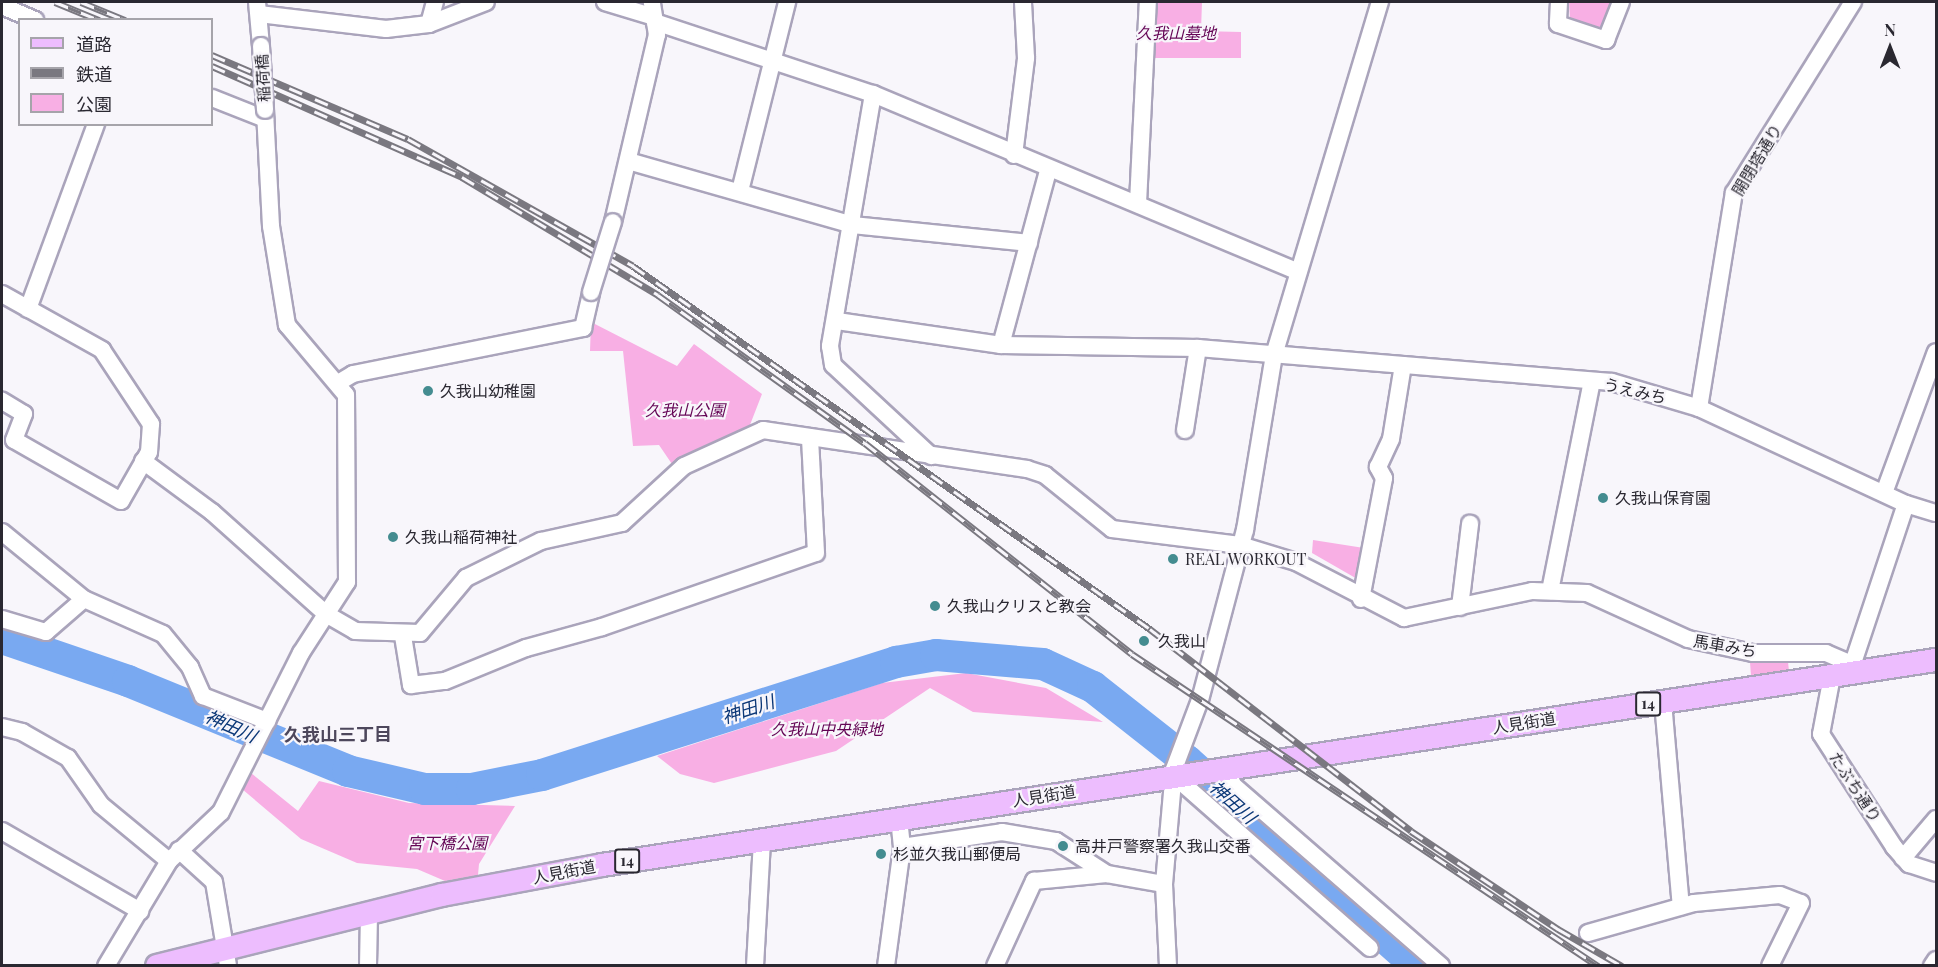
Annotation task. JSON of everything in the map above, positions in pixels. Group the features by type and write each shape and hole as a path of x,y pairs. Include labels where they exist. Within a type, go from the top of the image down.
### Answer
{"main road":[{"name":"人見街道","path":"157,966 226,957 369,913 762,838 899,819 1176,773 1220,771 1832,676 1861,665 1936,660"}],"street":[{"path":"429,24 435,2"},
{"path":"258,8 339,27 429,24 486,2"},
{"path":"605,2 654,13 771,59 873,94 1048,171 1138,203 1298,273"},
{"path":"740,191 787,2"},
{"path":"1014,155 1026,58 1023,2"},
{"path":"1138,203 1148,2"},
{"path":"1168,966 1164,884 1182,739 1240,545 1274,355 1380,2"},
{"path":"1559,2 1558,24 1606,40 1621,2"},
{"name":"開閉塔通り","path":"1700,408 1734,193 1853,2"},
{"path":"2,6 30,18"},
{"name":"稲荷橋","path":"258,8 271,226 287,325 338,383"},
{"path":"106,966 174,856 220,812 326,614 347,582 350,560 343,506 345,395 338,383 353,374 583,328 646,92 654,13"},
{"path":"873,94 837,321 833,365 933,459"},
{"path":"213,98 265,115"},
{"path":"28,309 95,126"},
{"path":"628,161 853,225 1029,243"},
{"path":"1001,345 1048,171"},
{"path":"2,294 102,350 150,424 143,460 121,501 14,440 24,414 2,401"},
{"name":"うえみち","path":"837,321 1001,345 1198,348 1592,381 1636,388 1700,408 1906,504 1936,513"},
{"path":"1185,430 1198,348"},
{"path":"1884,493 1936,352"},
{"path":"1361,598 1384,478 1379,459 1391,439 1403,366"},
{"path":"143,460 212,512 326,614 355,631 403,636 420,633 466,578 541,541 622,523 684,466 735,439 763,430 933,459 993,462 1045,475 1093,518 1127,534 1240,545 1296,562 1361,598 1404,618 1550,591 1592,381"},
{"path":"403,636 411,685 445,681 526,648 612,624 816,553 810,437"},
{"path":"1861,665 1906,504"},
{"path":"1460,607 1470,524"},
{"path":"2,532 84,598 163,634 190,667 203,696 266,723"},
{"name":"馬車みち","path":"1550,591 1587,593 1703,644 1753,653 1826,653 1861,665"},
{"path":"2,619 46,632 84,598"},
{"name":"たぶち通り","path":"1832,676 1821,734 1903,858"},
{"path":"1663,702 1681,906"},
{"path":"2,727 22,732 68,758 101,806 214,882 226,957"},
{"path":"1220,771 1233,785 1441,966"},
{"path":"1176,773 1370,948"},
{"path":"886,966 902,847 899,819"},
{"path":"1936,819 1903,858 1936,873"},
{"path":"2,831 140,911"},
{"path":"902,847 1002,832 1056,841 1107,874"},
{"path":"755,966 762,838"},
{"path":"995,966 1034,881 1107,874 1164,884"},
{"path":"1588,933 1681,906 1780,896 1801,903 1770,966"},
{"path":"368,966 369,913"},
{"path":"1932,966 1936,960"}],"green space":[{"name":"久我山墓地","path":"1153,2 1202,2 1201,31 1241,32 1241,58 1150,58"},
{"path":"1569,2 1615,2 1605,27 1597,30 1570,20"},
{"name":"久我山公園","path":"591,322 677,366 694,344 762,394 748,430 674,467 659,445 633,446 623,351 590,351"},
{"path":"1313,540 1364,548 1359,580 1312,553"},
{"path":"1750,662 1788,662 1789,671 1751,676"},
{"name":"久我山中央緑地","path":"966,673 1046,688 1103,722 973,712 930,688 836,751 714,783 680,774 657,756 882,683"},
{"name":"宮下橋公園","path":"251,773 298,811 319,781 409,803 515,806 479,864 478,875 445,881 417,869 357,863 301,839 242,789"}],"waterway":[{"name":"神田川","path":"2,638 128,681 348,771 425,789 472,789 542,775 896,662 936,655 1043,664 1093,687 1187,761 1417,966"}],"railway":[{"path":"55,2 94,18"},
{"path":"81,2 120,18"},
{"path":"213,55 408,139 633,266 1150,629 1411,831 1558,929 1622,966"},
{"path":"213,66 462,177 658,295 865,443 1132,654 1598,966"}],"place":[{"name":"久我山幼稚園","path":"428,391"},
{"name":"久我山保育園","path":"1603,498"},
{"name":"久我山稲荷神社","path":"393,537"},
{"name":"REAL WORKOUT","path":"1173,559"},
{"name":"久我山クリスと教会","path":"935,606"},
{"name":"久我山","path":"1144,641"},
{"name":"高井戸警察署久我山交番","path":"1063,846"},
{"name":"杉並久我山郵便局","path":"881,854"}],"district":[{"name":"久我山三丁目","path":"338,734"}]}
